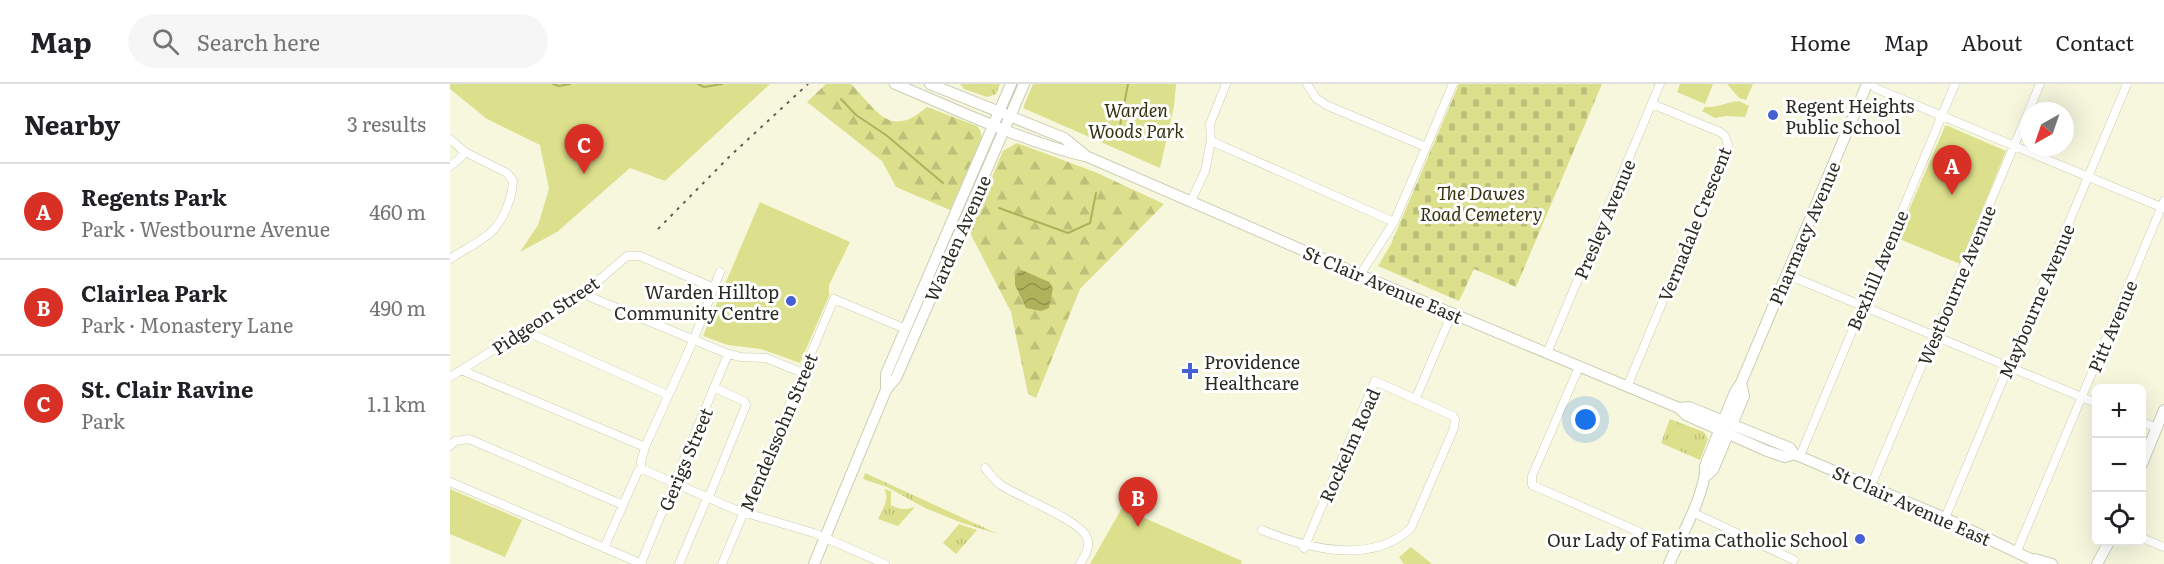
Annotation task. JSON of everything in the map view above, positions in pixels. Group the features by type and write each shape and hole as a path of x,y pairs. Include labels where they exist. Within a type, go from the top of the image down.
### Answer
{"main road":[{"name":"St Clair Avenue East","path":"895,84 1058,150 1088,156 1360,275 1579,367 1679,408 1689,407 1783,456 1797,455 1945,518 2041,564"},
{"name":"St Clair Avenue East","path":"930,84 1064,138 1088,156"},
{"name":"Warden Avenue","path":"886,390 886,374 1011,84"},
{"name":"Warden Avenue","path":"814,564 886,390 896,378 1024,84"},
{"name":"Pharmacy Avenue","path":"1669,564 1706,476 1713,470 1735,392 1788,274 1867,84"},
{"path":"2146,454 2164,410"},
{"path":"2097,564 2107,546"},
{"path":"2104,564 2108,546"},
{"name":"St Clair Avenue East","path":"2029,557 2052,564"}],"street":[{"path":"1191,201 1205,171 1211,141 1210,124 1226,84"},
{"path":"1307,84 1316,98 1326,105 1426,147"},
{"path":"1360,275 1394,222 1453,84"},
{"name":"Presley Avenue","path":"1547,353 1660,84"},
{"path":"1872,84 1875,88 2088,177 2163,204"},
{"name":"Bexhill Avenue","path":"1797,455 1955,84"},
{"name":"Westbourne Avenue","path":"1871,486 2040,84"},
{"name":"Maybourne Avenue","path":"1945,518 2127,84"},
{"name":"Vernadale Crescent","path":"1627,387 1728,145 1725,136 1720,132 1652,104"},
{"path":"450,140 465,152 507,173 513,181 513,193 498,223 490,232 450,259"},
{"path":"1211,141 1394,222"},
{"path":"450,166 465,152"},
{"name":"Pitt Avenue","path":"2017,551 2163,204"},
{"name":"Pidgeon Street","path":"450,377 583,294 627,256 640,256 714,288"},
{"path":"645,470 641,462 645,447 693,340 720,272"},
{"path":"1788,274 2092,401"},
{"path":"583,294 728,354 741,357 766,357 803,373"},
{"name":"Mendelssohn Street","path":"722,564 834,299 906,329"},
{"path":"1386,553 1401,541 1411,528 1454,428 1455,419 1449,413 1416,398 1452,313"},
{"path":"525,331 668,394"},
{"name":"Gerigs Street","path":"641,564 728,354"},
{"path":"1579,367 1532,476 1532,485 1676,548"},
{"path":"462,370 645,447"},
{"name":"Rockelm Road","path":"1304,548 1375,381 1416,398"},
{"path":"680,564 746,405 744,401 715,388"},
{"path":"2146,424 2157,428"},
{"path":"450,446 455,441 469,439 623,505"},
{"path":"985,468 1002,486 1051,510 1083,531 1088,539 1088,546 1080,564"},
{"path":"604,548 638,471 645,470 736,510 825,537 885,564"},
{"path":"450,482 641,564"},
{"path":"1692,513 1794,560"},
{"path":"1262,530 1324,556"},
{"path":"2146,540 2164,547"}],"green space":[{"path":"450,84 770,84 665,181 630,168 557,232 520,252 538,225 549,189 540,145 487,119 450,89"},
{"path":"826,84 851,84 876,111 884,118 893,121 903,121 914,117 927,107 977,126 982,138 950,210 896,187 882,161 807,102"},
{"path":"960,84 1000,84 996,94 987,97 964,89"},
{"name":"Warden Woods Park","path":"1033,84 1176,84 1174,106 1160,168 1023,108"},
{"name":"The Dawes Road Cemetery","path":"1459,84 1602,84 1516,287 1474,269 1459,301 1378,266 1391,244"},
{"path":"1680,84 1713,84 1705,104 1677,92"},
{"path":"1727,84 1753,84 1746,100 1739,98"},
{"path":"1739,101 1749,106 1745,117 1715,118 1702,111 1705,107"},
{"path":"1945,126 2006,151 1960,264 1897,238"},
{"path":"1017,143 1095,172 1164,204 1080,289 1036,398 1028,394 1011,312 969,231 1003,151"},
{"path":"760,202 850,242 829,285 829,296 800,363 761,349 728,345 703,336"},
{"path":"1670,419 1704,432 1708,439 1700,460 1661,443"},
{"path":"865,473 998,534 925,508 887,487 863,479"},
{"path":"450,489 522,520 505,557 450,534"},
{"path":"884,489 891,491 891,505 903,509 915,507 898,526 878,519 886,500"},
{"path":"1122,508 1242,561 1241,564 1090,564"},
{"path":"959,524 977,530 956,554 943,543"},
{"path":"1411,547 1432,564 1404,564 1399,557"}],"water":[{"path":"1022,270 1049,282 1053,288 1049,308 1041,311 1026,308 1015,285 1015,275"}],"waterway":[{"path":"553,84 559,86 570,84"},
{"path":"698,84 704,87 722,84"},
{"path":"1118,136 1128,84"},
{"path":"841,99 856,115 886,135 943,183"},
{"path":"999,208 1068,233 1090,223 1096,193"}],"railway":[{"path":"658,229 730,156 808,84"}],"place":[{"name":"Regent Heights Public School","path":"1773,115"},
{"name":"St. Clair Ravine","path":"584,174"},
{"name":"Regents Park","path":"1952,195"},
{"name":"Warden Hilltop Community Centre","path":"791,301"},
{"name":"Providence Healthcare","path":"1190,371"},
{"name":"Clairlea Park","path":"1138,527"},
{"name":"Our Lady of Fatima Catholic School","path":"1860,539"}]}
